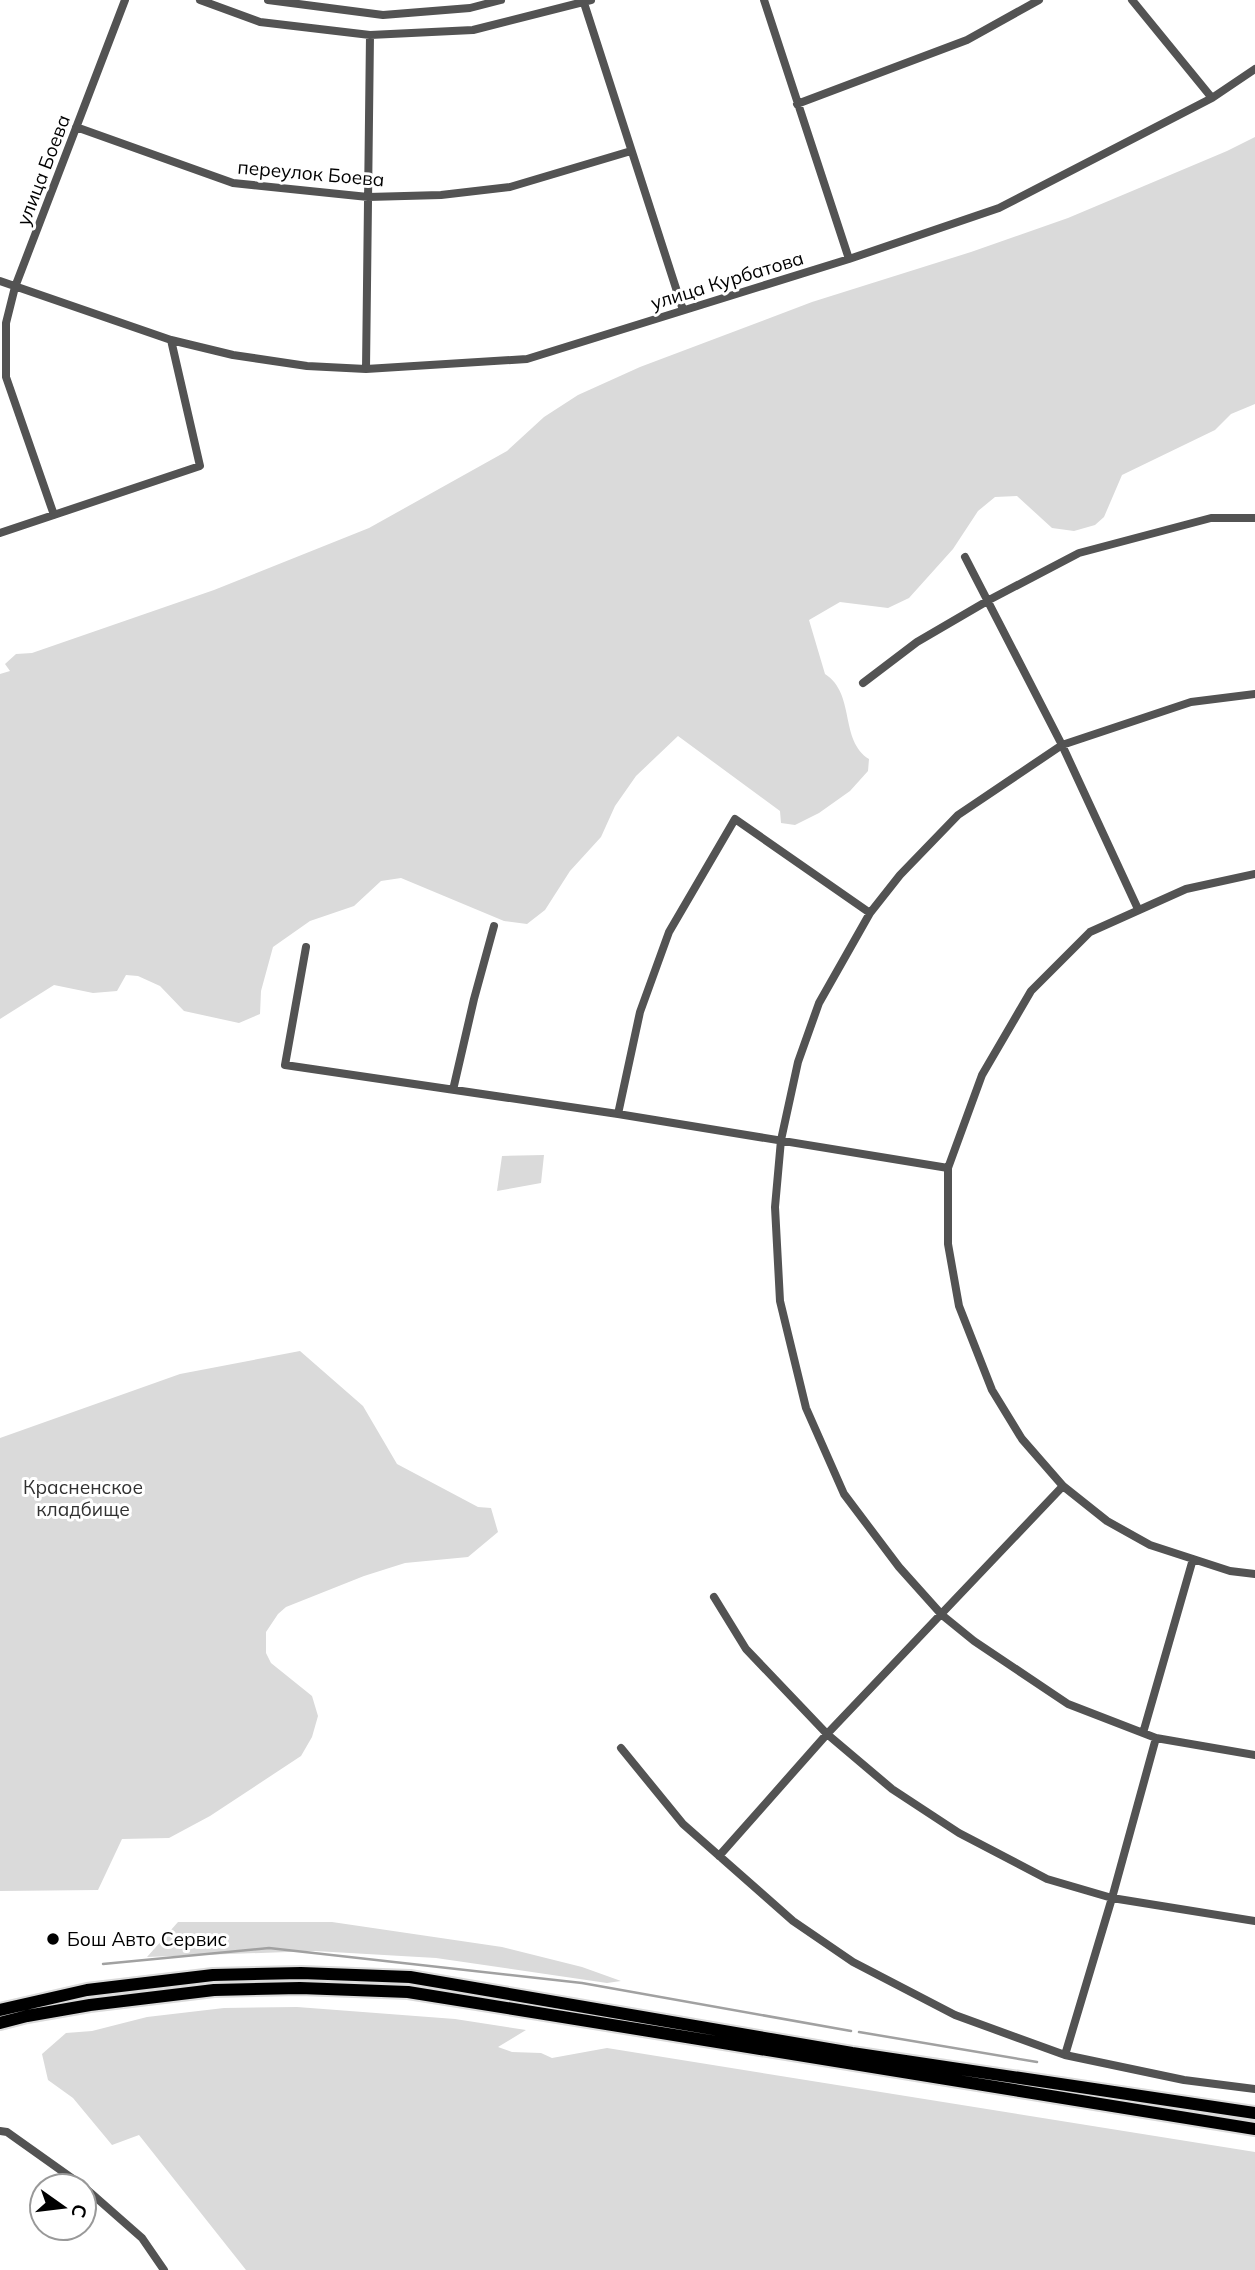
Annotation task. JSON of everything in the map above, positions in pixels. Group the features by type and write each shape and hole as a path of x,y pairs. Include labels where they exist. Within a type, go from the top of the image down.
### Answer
{"main road":[{"path":"0,2010 87,1990 213,1975 301,1973 410,1977 852,2053 1255,2113"},
{"path":"0,2023 27,2015 90,2005 214,1990 300,1988 408,1992 1255,2129"}],"street":[{"name":"улица Боева","path":"54,515 6,377 6,323 15,287 125,0"},
{"path":"200,0 260,22 370,35 473,30 588,1 631,151 683,310"},
{"path":"268,0 383,15 470,8 501,0"},
{"path":"764,0 849,259"},
{"path":"797,104 967,40 1039,0"},
{"path":"1132,0 1212,98"},
{"path":"366,369 370,35"},
{"name":"улица Курбатова","path":"0,281 171,340 233,355 307,366 366,369 527,359 849,259 999,208 1212,98 1255,69"},
{"name":"переулок Боева","path":"76,127 233,183 368,197 441,195 510,187 631,151"},
{"path":"0,533 200,466 171,340"},
{"path":"863,683 917,642 989,600 1079,553 1211,518 1255,518"},
{"path":"965,557 1062,745 1138,909"},
{"path":"1255,694 1191,702 1062,745 958,815 900,875 870,913 819,1003 798,1062 781,1140 775,1207 780,1301 806,1408 844,1494 899,1567 942,1615 974,1641 1068,1704 1156,1738 1255,1755"},
{"path":"618,1114 640,1012 668,932 735,818 870,913"},
{"path":"1255,874 1186,889 1090,932 1031,991 982,1075 948,1168 948,1244 960,1306 992,1390 1022,1439 1063,1486 1107,1521 1150,1545 1230,1571 1255,1574"},
{"path":"453,1090 494,926"},
{"path":"306,947 285,1065 618,1114 948,1168"},
{"path":"719,1856 827,1734 1063,1486"},
{"path":"1143,1733 1193,1559"},
{"path":"714,1597 746,1649 827,1734 892,1789 958,1833 1047,1879 1112,1898 1255,1921"},
{"path":"1065,2055 1156,1738"},
{"path":"621,1748 683,1824 793,1921 853,1962 955,2015 1065,2055 1184,2080 1255,2089"},
{"path":"2,2130 64,2172"},
{"path":"98,2199 142,2238 164,2270"}],"green space":[{"path":"1255,137 1255,404 1231,414 1215,430 1122,475 1104,517 1095,525 1074,531 1052,528 1017,496 995,497 978,511 953,549 909,598 888,608 840,602 809,620 825,674 841,693 854,741 869,759 868,771 850,791 819,813 795,825 781,823 780,811 678,736 636,776 615,806 601,837 570,871 545,910 527,924 504,921 401,878 381,881 354,906 310,921 273,947 261,991 260,1014 239,1023 184,1011 160,986 138,976 126,975 117,991 93,993 54,985 0,1019 0,674 10,671 5,664 16,654 32,653 214,590 369,528 507,451 544,417 578,395 640,367 812,302 1068,218"},
{"path":"544,1155 541,1183 497,1191 502,1156"},
{"name":"Красненское кладбище","path":"300,1351 363,1406 397,1464 478,1507 491,1508 498,1532 468,1557 405,1563 286,1607 278,1614 266,1632 266,1653 271,1663 312,1696 318,1716 312,1737 301,1756 210,1816 169,1838 122,1839 98,1890 0,1891 0,1438 180,1374"},
{"path":"178,1922 332,1922 502,1947 582,1967 621,1981 607,1983 436,1958 315,1951 147,1957"},
{"path":"297,2007 455,2019 526,2030 498,2047 512,2052 541,2053 552,2058 607,2048 1255,2152 1255,2270 246,2270 139,2135 112,2145 73,2098 48,2080 42,2054 66,2033 92,2031 147,2017 224,2008"}],"waterway":[{"path":"103,1964 269,1948 582,1983 851,2031"},
{"path":"859,2032 1037,2062"}],"place":[{"name":"Бош Авто Сервис","path":"53,1939"}]}
